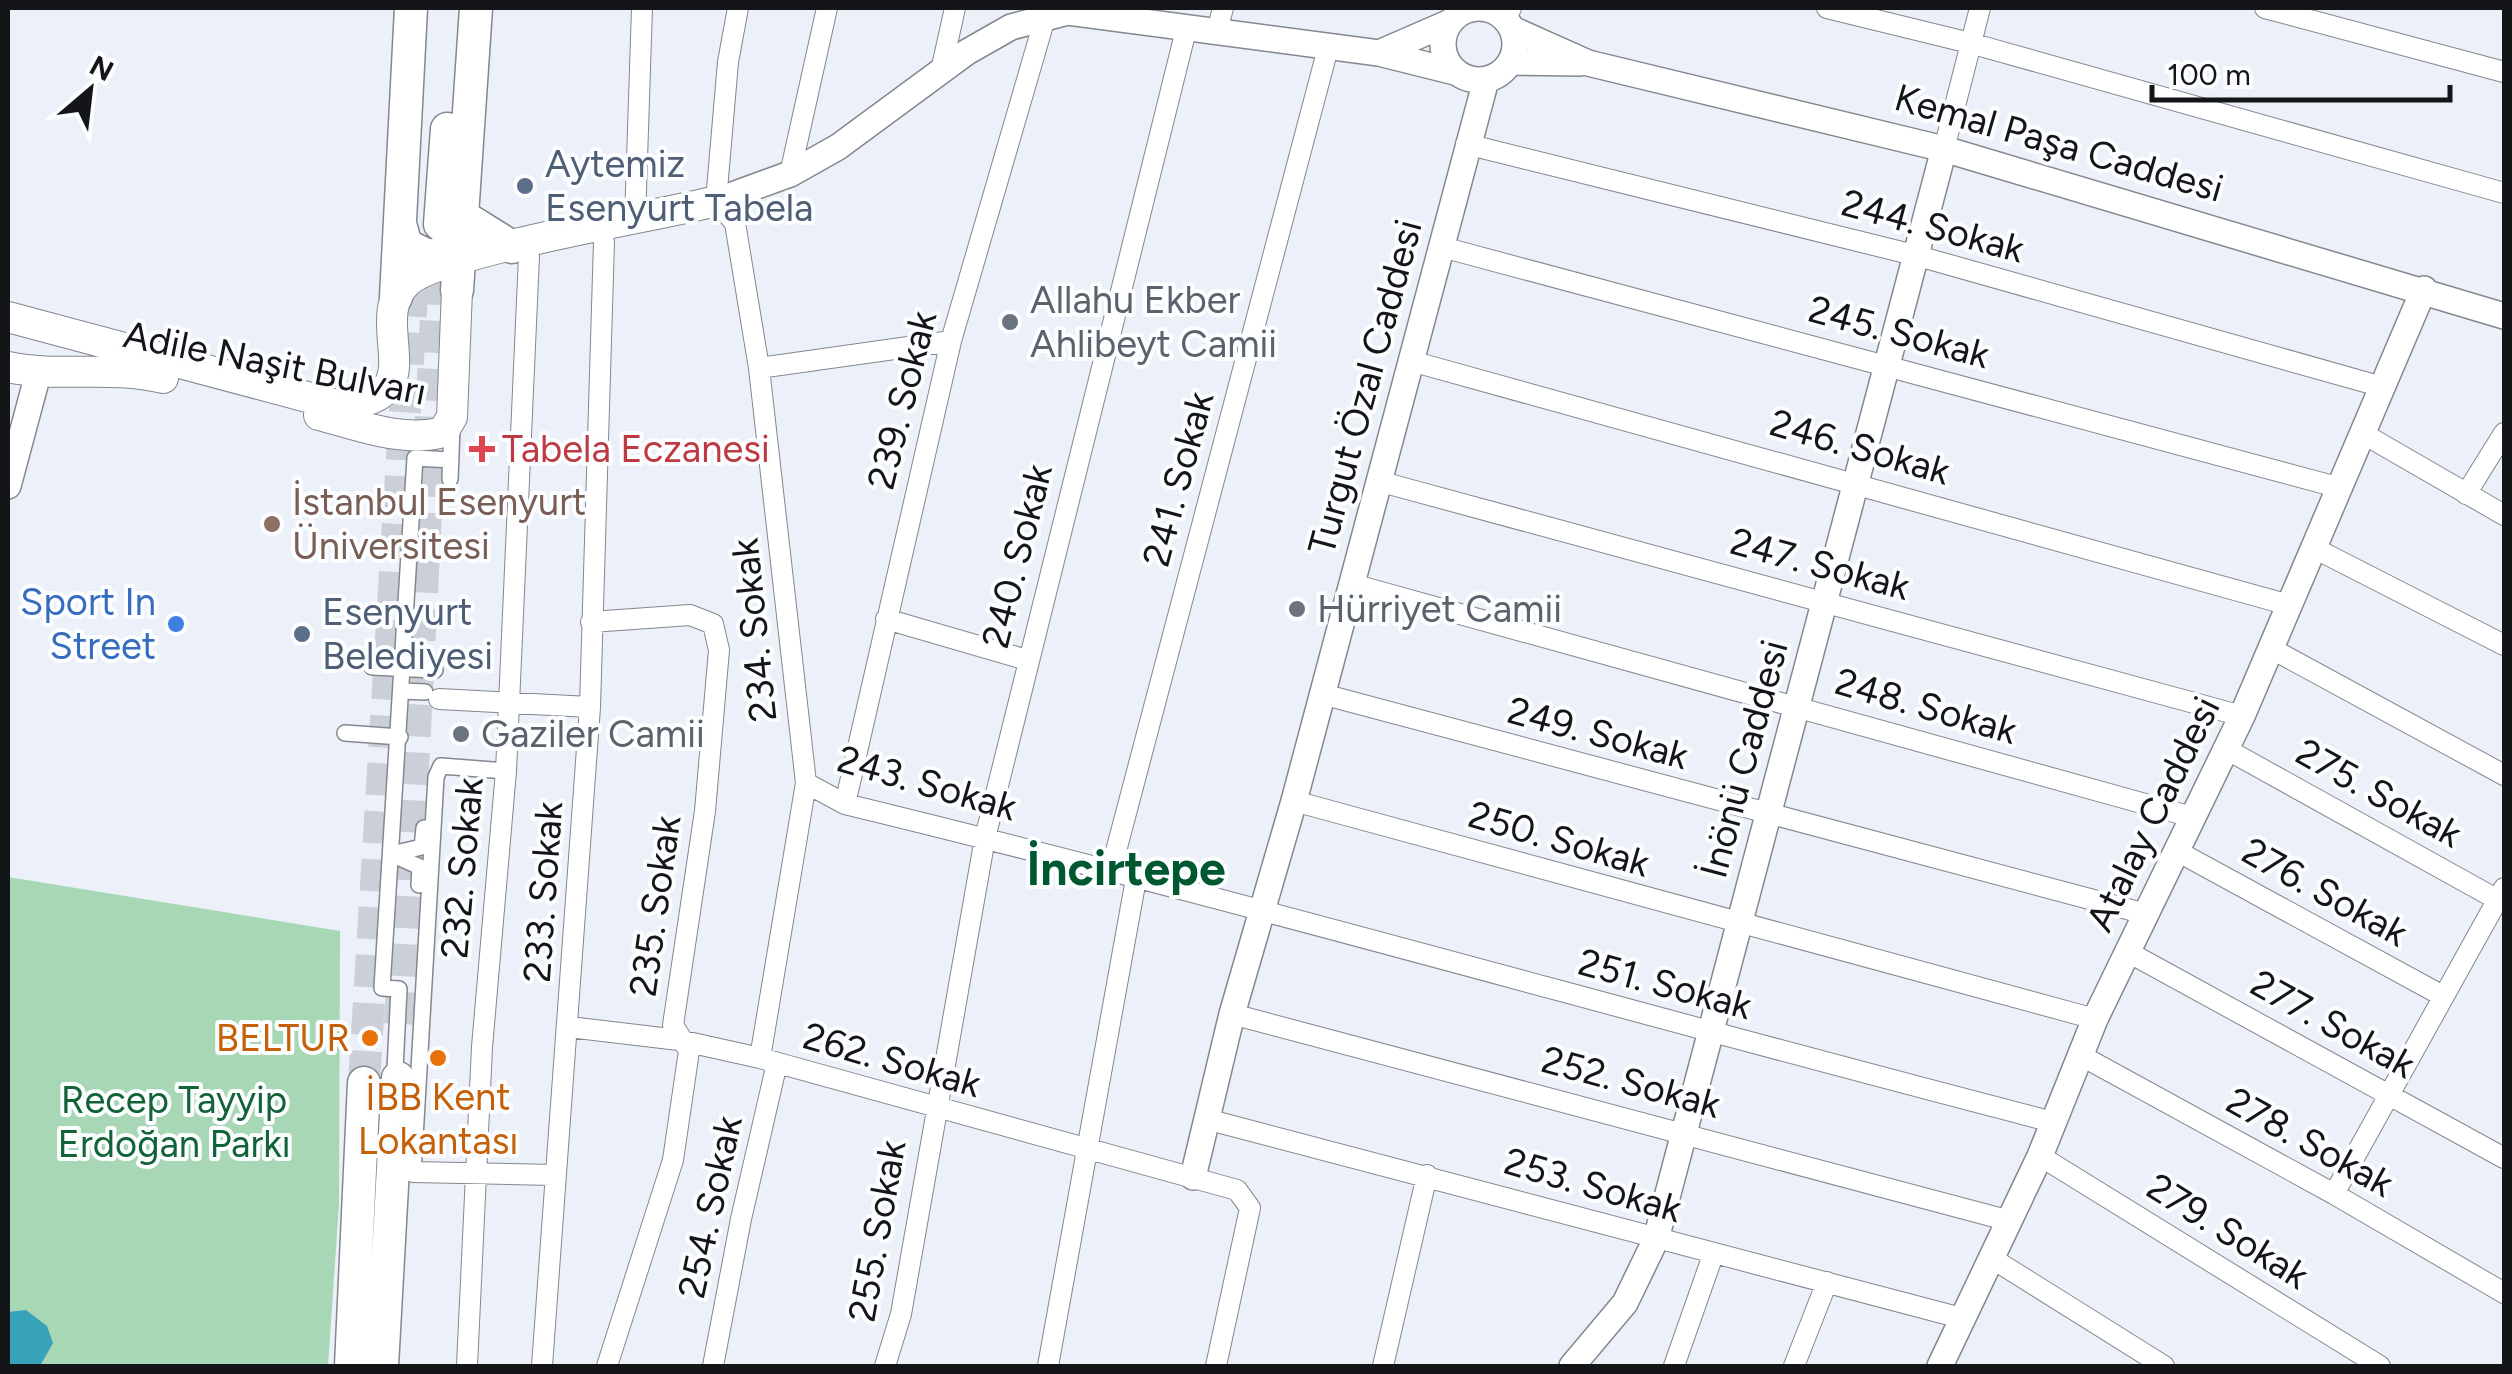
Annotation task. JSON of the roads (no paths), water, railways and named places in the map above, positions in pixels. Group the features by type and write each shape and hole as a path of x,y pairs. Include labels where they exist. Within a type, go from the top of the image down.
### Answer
{"main road":[{"path":"412,8 430,223 459,275"},
{"path":"430,223 431,8"},
{"path":"430,223 456,8"},
{"path":"396,297 430,223 476,8"},
{"path":"430,223 521,252 687,225 716,201"},
{"path":"396,297 408,281 424,272 448,279 521,252 716,201"},
{"name":"Adile Naşit Bulvarı","path":"8,367 38,374 130,370 425,437 443,432 453,405 459,275"},
{"name":"Adile Naşit Bulvarı","path":"8,317 338,405 370,404 384,395 391,381 396,297"},
{"path":"391,381 393,406 424,419 453,405"},
{"path":"382,1366 397,1073"},
{"path":"351,1366 364,1083"},
{"path":"396,1366 406,1188 413,1172"}],"street":[{"path":"636,220 642,8"},
{"path":"738,8 728,62 716,201 790,174 838,147 942,71 1011,27 1068,12 1100,11 1187,26 1220,19 1328,48 1379,53 1486,80 1510,62 1515,41 1510,18 1484,8 1458,14 1379,53"},
{"path":"790,174 826,8"},
{"path":"942,71 956,8"},
{"path":"1827,8 1970,43 2504,193"},
{"path":"1944,150 1980,8"},
{"path":"2266,8 2504,72"},
{"path":"1456,72 1444,54 1458,14"},
{"name":"239. Sokak","path":"845,804 951,341 1045,18"},
{"name":"Kemal Paşa Caddesi","path":"1510,18 1588,63"},
{"name":"240. Sokak","path":"935,1108 985,838 1187,26"},
{"name":"241. Sokak","path":"1111,870 1328,48"},
{"name":"Kemal Paşa Caddesi","path":"1510,62 1588,63 1944,150 2424,289 2504,316"},
{"name":"Turgut Özal Caddesi","path":"1193,1178 1232,1014 1294,801 1486,80"},
{"name":"244. Sokak","path":"1466,144 1918,256 2379,386"},
{"name":"İnönü Caddesi","path":"1572,1366 1625,1303 1656,1239 1944,150"},
{"name":"234. Sokak","path":"716,201 735,223 759,368 806,783 768,1060"},
{"name":"233. Sokak","path":"542,1366 590,707 604,241"},
{"name":"245. Sokak","path":"1442,247 2337,487"},
{"name":"232. Sokak","path":"467,1366 476,1171 506,772 521,252"},
{"name":"Atalay Caddesi","path":"1949,1363 1962,1318 2040,1156 2095,1019 2242,716 2379,386 2424,289"},
{"path":"759,368 951,341"},
{"name":"246. Sokak","path":"1411,361 2289,605"},
{"path":"8,486 38,374"},
{"path":"450,478 453,405"},
{"path":"2362,433 2504,515"},
{"path":"2466,494 2504,433"},
{"path":"397,1073 400,988 382,988 415,458 451,460"},
{"name":"247. Sokak","path":"1378,481 2242,716"},
{"path":"2314,548 2504,645"},
{"name":"248. Sokak","path":"1352,584 2192,817"},
{"name":"235. Sokak","path":"591,622 690,615 713,624 719,650 705,811 674,1026 690,1051 673,1160 607,1366"},
{"path":"886,620 1027,660"},
{"path":"2272,648 2504,775"},
{"path":"372,667 434,670"},
{"path":"403,691 590,707"},
{"name":"249. Sokak","path":"1322,694 1767,816 2146,914"},
{"path":"345,732 400,737"},
{"name":"275. Sokak","path":"2226,748 2502,894"},
{"path":"391,854 422,848 430,770 441,766 506,772"},
{"path":"441,766 436,778 413,1172 554,1175"},
{"name":"243. Sokak","path":"806,783 845,804 1111,870 1136,880 1261,907"},
{"name":"250. Sokak","path":"1294,801 1738,925 2095,1019"},
{"name":"276. Sokak","path":"2175,850 2441,996"},
{"path":"391,854 420,867 416,970 422,983"},
{"path":"1048,1366 1136,880"},
{"path":"2334,1194 2441,996 2502,894"},
{"name":"251. Sokak","path":"1261,907 1708,1033 2053,1122"},
{"name":"277. Sokak","path":"2128,952 2504,1158"},
{"path":"383,978 400,980"},
{"name":"252. Sokak","path":"1232,1014 2010,1220"},
{"name":"262. Sokak","path":"569,1027 680,1040 768,1060 1238,1190 1250,1208 1216,1366"},
{"name":"278. Sokak","path":"2080,1055 2334,1194 2504,1293"},
{"name":"254. Sokak","path":"713,1366 768,1060"},
{"name":"255. Sokak","path":"885,1366 901,1314 935,1108"},
{"name":"253. Sokak","path":"1206,1119 1962,1318"},
{"name":"279. Sokak","path":"2040,1156 2380,1366"},
{"path":"1383,1366 1426,1175"},
{"path":"1674,1366 1713,1254"},
{"path":"1993,1259 2164,1366"},
{"path":"1794,1366 1826,1282"}],"water":[{"path":"26,1310 47,1326 53,1343 40,1366 8,1366 8,1312"}],"tunnel":[{"path":"400,1024 440,239"},
{"path":"364,1083 414,261"}],"place":[{"name":"Aytemiz Esenyurt Tabela","path":"525,186"},
{"name":"Allahu Ekber Ahlibeyt Camii","path":"1010,322"},
{"name":"Tabela Eczanesi","path":"482,449"},
{"name":"İstanbul Esenyurt Üniversitesi","path":"272,524"},
{"name":"Hürriyet Camii","path":"1297,609"},
{"name":"Sport In Street","path":"176,624"},
{"name":"Esenyurt Belediyesi","path":"302,634"},
{"name":"Gaziler Camii","path":"461,734"},
{"name":"BELTUR","path":"370,1038"},
{"name":"İBB Kent Lokantası","path":"438,1058"}],"district":[{"name":"İncirtepe","path":"1126,868"}],"park label":[{"name":"Recep Tayyip Erdoğan Parkı","path":"174,1122"}]}
